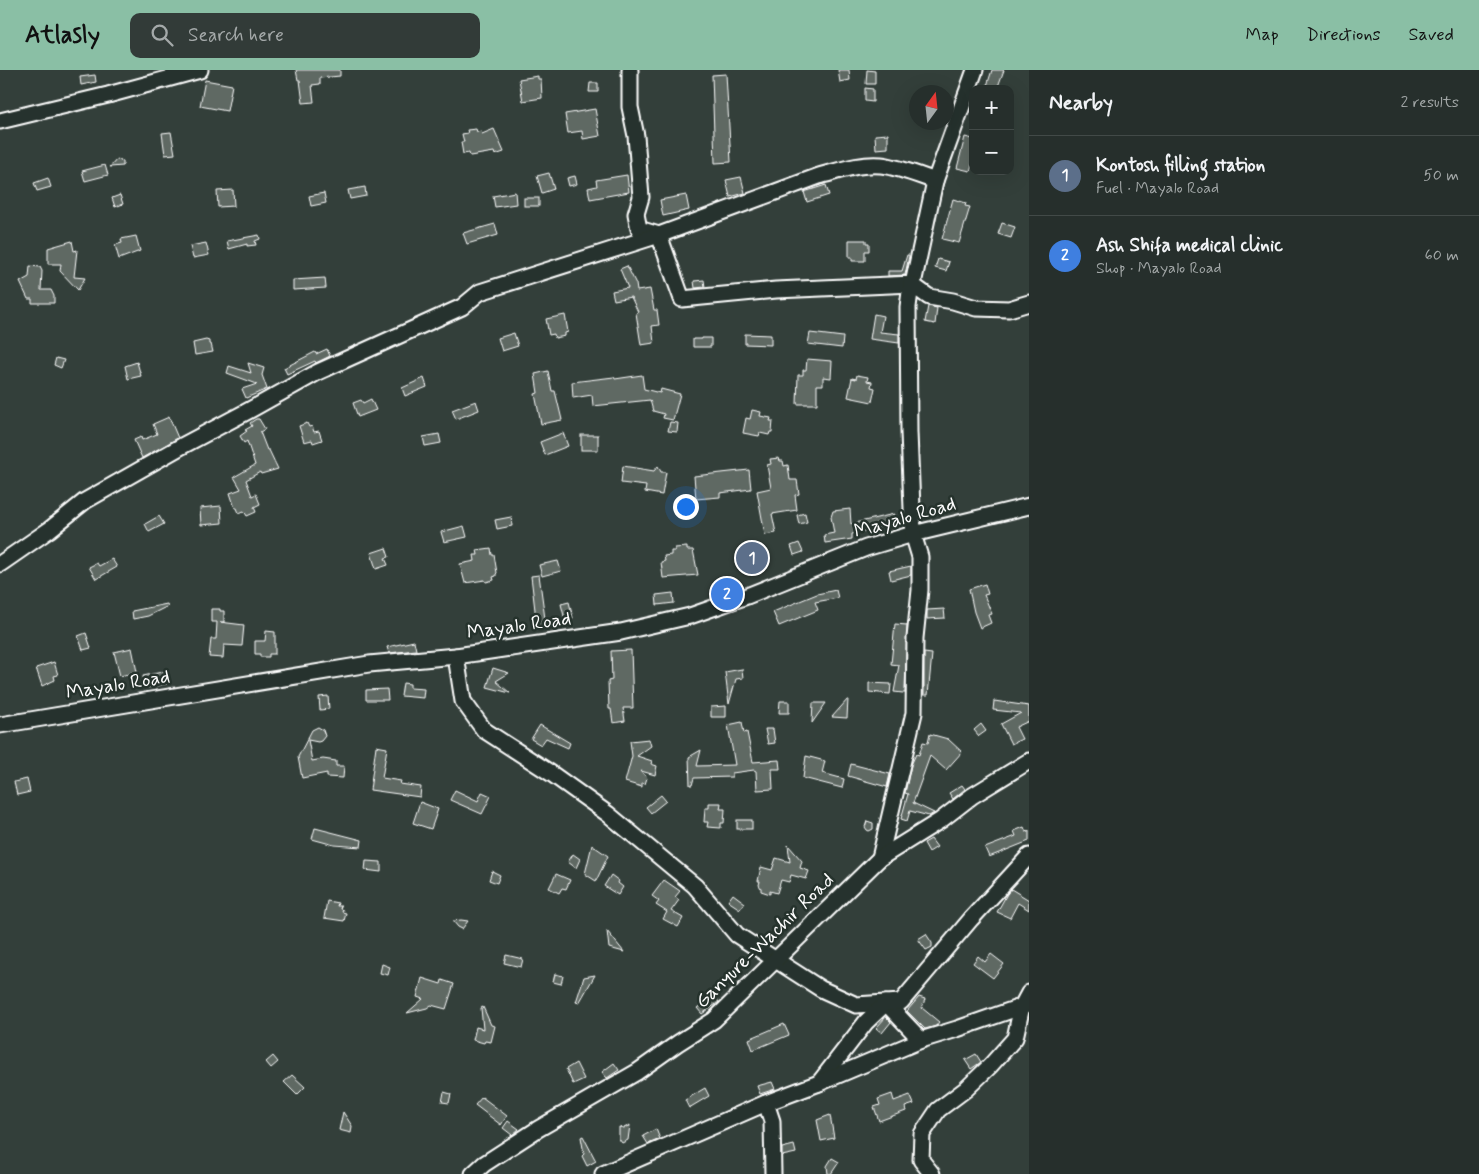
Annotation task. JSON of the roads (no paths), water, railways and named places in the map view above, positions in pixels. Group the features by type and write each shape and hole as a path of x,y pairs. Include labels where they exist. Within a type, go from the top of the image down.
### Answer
{"street":[{"path":"0,121 200,70"},
{"path":"630,70 630,107 636,136 641,197 636,214 638,229 658,235"},
{"path":"658,235 682,299 776,290 914,284 935,181 974,70"},
{"path":"0,564 48,530 84,501 318,372 462,306 480,292 658,235 819,176 860,166 874,165 890,167 935,181"},
{"path":"911,284 929,297 976,308 1009,309 1029,303"},
{"path":"880,858 894,793 909,741 914,713 915,638 920,590 920,558 913,534 908,384 908,307 911,284"},
{"name":"Mayalo Road","path":"0,725 369,664 456,656 621,632 690,616 747,596 866,548 913,534 1029,506"},
{"path":"456,656 463,702 484,730 552,774 608,814 695,886 737,935 822,989 856,1005 901,1002 1029,856"},
{"name":"Ganyure-Wachir Road","path":"472,1174 538,1128 637,1072 678,1042 714,1020 880,858 1029,760"},
{"path":"603,1174 766,1103 921,1040 957,1029 1027,1001"},
{"path":"932,1174 921,1160 922,1134 938,1110 966,1089 1015,1038 1027,1001"},
{"path":"886,1003 921,1040"},
{"path":"819,1083 866,1022 886,1003"},
{"path":"766,1103 772,1121 774,1174"}],"place":[{"name":"Kontosh filling station","path":"752,558"},
{"name":"Ash Shifa medical clinic","path":"727,594"}]}
